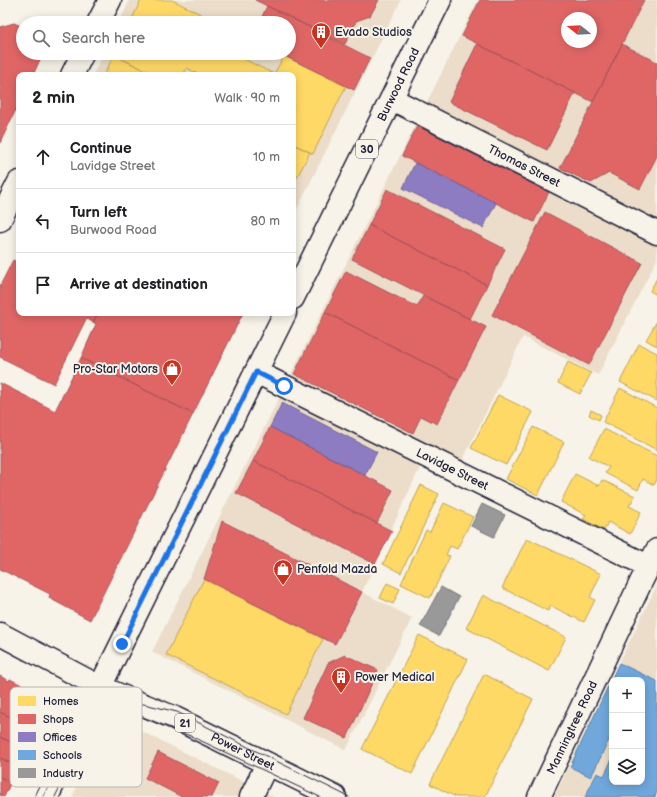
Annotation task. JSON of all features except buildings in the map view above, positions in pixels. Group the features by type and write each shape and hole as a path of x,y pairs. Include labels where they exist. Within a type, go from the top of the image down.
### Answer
{"main road":[{"path":"102,16 110,0"},
{"name":"Burwood Road","path":"296,292 440,0"},
{"path":"74,72 80,60"},
{"name":"Thomas Street","path":"392,99 657,233"},
{"path":"0,220 16,188"},
{"path":"100,687 284,316"},
{"name":"Lavidge Street","path":"256,372 653,558"},
{"name":"Manningtree Road","path":"539,797 653,558"},
{"name":"Power Street","path":"0,634 100,687"},
{"name":"Power Street","path":"142,704 175,718 335,797"},
{"path":"251,797 267,764"},
{"path":"47,797 52,787"}],"shaded area":[{"path":"130,0 401,0 296,211 296,72 94,72 100,60 296,60 296,16 122,16"},
{"path":"478,0 657,0 657,259 598,375 523,337 462,461 430,446 362,592 412,618 346,750 152,652"},
{"path":"657,585 657,797 554,797 609,684 609,785 645,785 645,677 612,677"},
{"path":"142,731 274,797 72,797 77,787 142,787"}],"tram line":[{"path":"142,704 177,712 349,797"},
{"path":"142,717 193,737 320,797"},
{"path":"43,797 48,787"},
{"path":"55,797 60,787"}],"place":[{"name":"Evado Studios","path":"321,49"},
{"name":"Pro-Star Motors","path":"172,386"},
{"name":"Penfold Mazda","path":"283,586"},
{"name":"Power Medical","path":"341,694"}],"route":[{"path":"122,644 256,372 284,386"}]}
